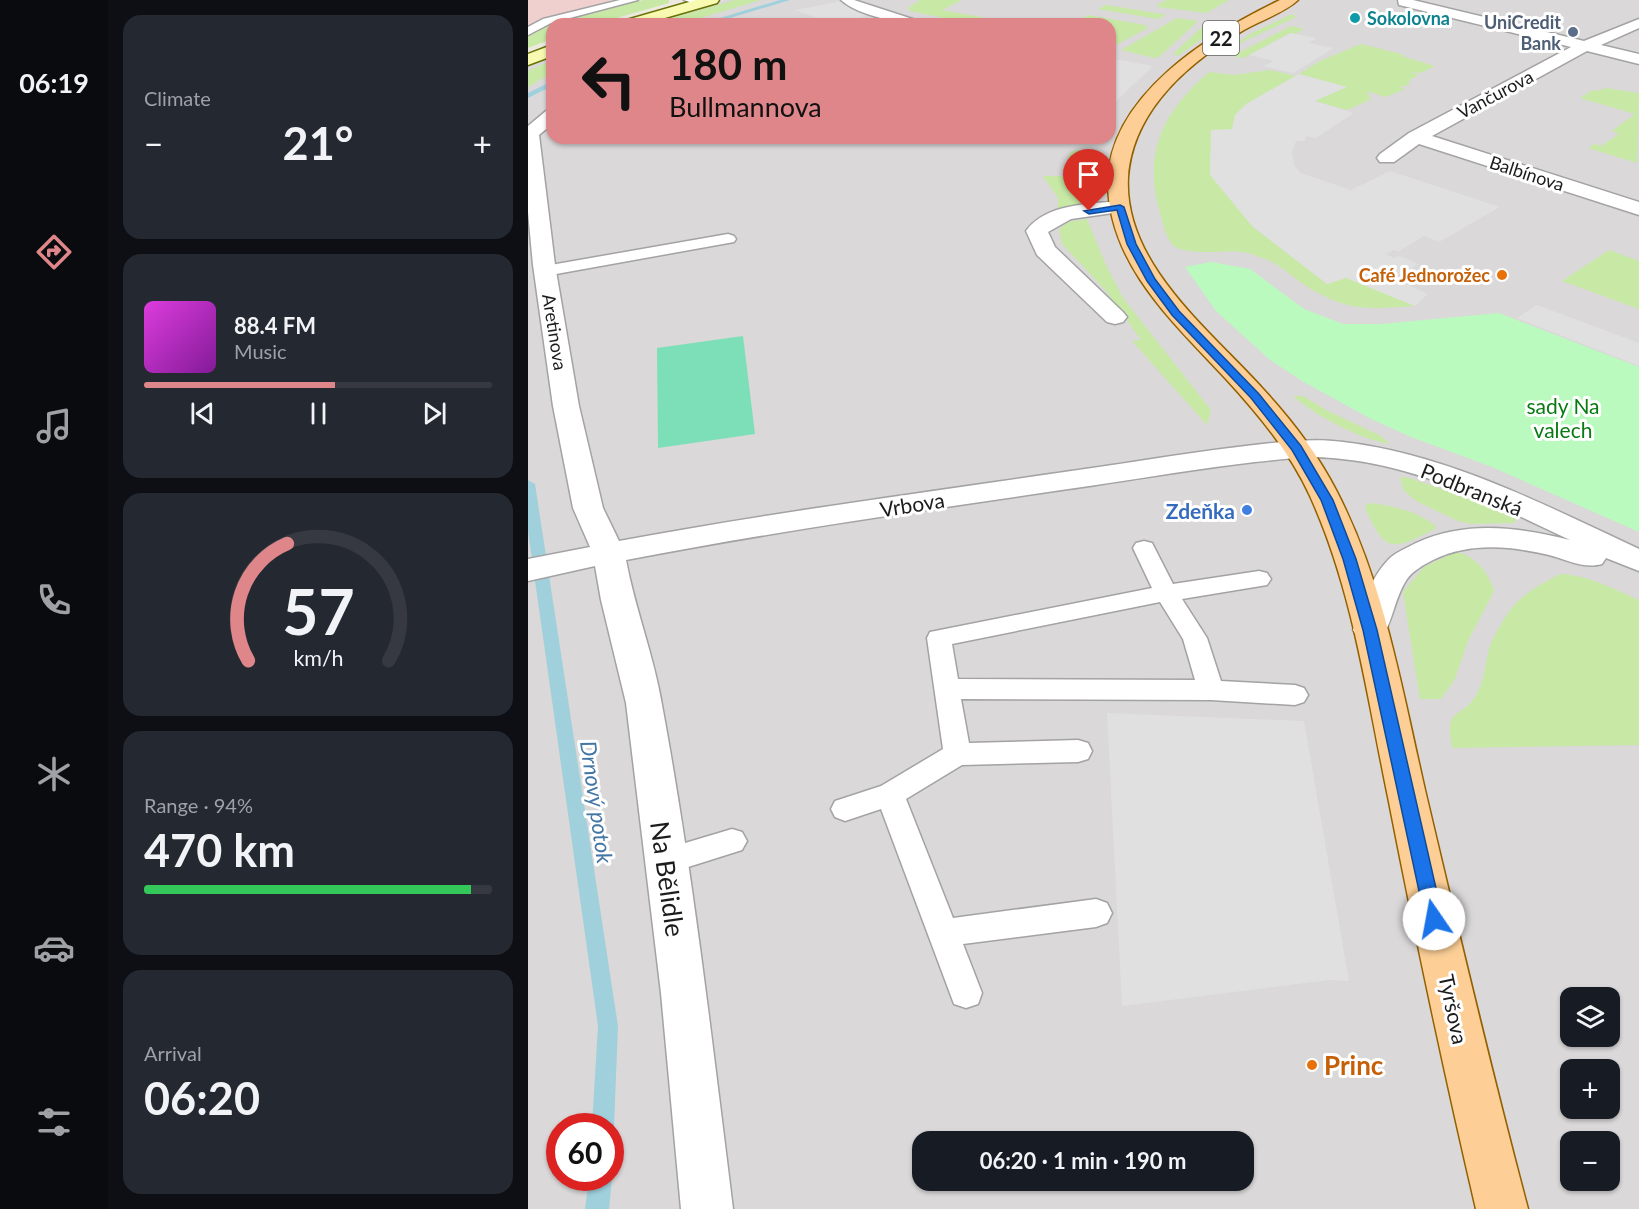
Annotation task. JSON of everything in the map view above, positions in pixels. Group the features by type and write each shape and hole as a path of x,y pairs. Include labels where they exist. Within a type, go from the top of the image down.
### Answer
{"main road":[{"name":"Tyršova","path":"1291,0 1213,43 1180,70 1139,112 1126,136 1120,156 1118,180 1120,207 1132,244 1150,279 1176,313 1255,396 1297,449 1334,516 1370,630 1471,1086 1502,1209"}],"street":[{"path":"647,18 701,1"},
{"path":"1407,1 1639,59"},
{"name":"Vančurova","path":"1387,158 1416,137 1585,46 1639,23"},
{"path":"528,60 546,52"},
{"name":"Aretinova","path":"546,120 530,134 545,271 567,406 596,556"},
{"name":"Balbínova","path":"1416,137 1639,209"},
{"path":"1115,316 1045,250 1036,231 1043,224 1055,218 1120,207"},
{"name":"Podbranská","path":"1297,449 1326,448 1356,452 1420,467 1503,500 1639,561"},
{"name":"Vrbova","path":"528,570 596,556 1195,461 1297,449"},
{"name":"Podbranská","path":"1370,630 1386,585 1401,566 1432,547 1461,539 1497,537 1553,545 1639,572"},
{"name":"Na Bělidle","path":"596,556 617,600 644,703 684,993 707,1209"}],"lane":[{"path":"559,18 633,0"},
{"path":"846,0 893,18"},
{"path":"863,8 883,3"},
{"path":"528,32 546,22"},
{"path":"545,271 728,239"},
{"path":"1144,548 1166,593 1195,638 1210,690"},
{"path":"957,754 939,638 1166,593 1259,579"},
{"path":"947,689 1210,690 1295,695"},
{"path":"845,808 890,795 957,754 1078,751"},
{"path":"890,795 966,993"},
{"path":"666,861 732,842"},
{"path":"943,933 1096,913"}],"shaded area":[{"path":"528,0 612,0 578,18 546,18 546,29 528,43"},
{"path":"725,0 1639,0 1639,1209 528,1209 528,55 546,50 546,144 1116,144 1116,18 660,18"},
{"path":"847,0 875,12 860,18 817,18 795,10"},
{"path":"1291,33 1317,38 1309,43 1334,48 1293,73 1263,66 1274,61 1249,55"},
{"path":"1116,59 1153,66 1116,101"},
{"path":"1299,74 1347,87 1315,101 1354,113 1316,138 1306,136 1305,141 1296,141 1292,152 1294,165 1301,173 1351,190 1390,171 1500,207 1439,242 1424,236 1398,252 1394,250 1386,254 1394,258 1400,256 1419,264 1393,278 1428,294 1415,306 1346,278 1327,284 1252,226 1210,175 1211,130 1232,129 1235,115 1246,104"},
{"path":"1537,305 1639,343 1639,366 1517,318"},
{"path":"1107,713 1304,721 1349,981 1329,980 1122,1006"}],"green space":[{"path":"643,0 669,0 669,3 617,18 568,18"},
{"path":"735,0 761,0 700,18 671,18"},
{"path":"920,0 962,0 942,10 986,18 944,18 910,11 908,8"},
{"path":"1166,0 1229,0 1206,13 1158,7 1157,5"},
{"path":"1106,5 1166,15 1158,19 1098,9"},
{"path":"1292,14 1296,17 1227,49 1252,33"},
{"path":"1088,15 1105,18 1083,18"},
{"path":"1177,18 1198,21 1159,57 1154,58 1121,50"},
{"path":"1116,20 1145,25 1148,28 1116,45"},
{"path":"1214,22 1221,25 1178,56 1173,54 1202,27"},
{"path":"546,26 546,41 528,48 528,37"},
{"path":"1291,26 1304,29 1295,34 1290,33 1244,58 1232,56"},
{"path":"1361,44 1405,55 1401,56 1435,66 1421,73 1410,72 1419,75 1409,80 1411,81 1407,83 1410,85 1399,87 1405,89 1386,97 1370,92 1366,94 1372,99 1347,110 1314,101 1346,87 1299,74 1320,61"},
{"path":"546,63 546,76 528,87 528,71"},
{"path":"1270,70 1296,76 1246,104 1252,226 1327,284 1346,277 1415,306 1371,308 1347,305 1334,301 1306,286 1278,265 1259,256 1242,252 1188,251 1174,246 1169,239 1155,191 1154,171 1161,134 1169,118 1193,87 1209,72 1234,75"},
{"path":"1605,88 1639,93 1637,163 1588,148 1595,144 1601,146 1619,134 1612,131 1635,114 1580,98 1593,90 1598,91"},
{"path":"1088,150 1084,169 1065,168 1071,151"},
{"path":"1043,176 1083,176 1082,208 1058,211 1058,198"},
{"path":"1087,219 1105,263 1123,298 1211,410 1207,425 1132,341 1141,340 1106,291 1062,244 1059,229 1068,222"},
{"path":"1609,250 1639,261 1639,309 1562,281"},
{"name":"sady Na valech","path":"1211,262 1250,269 1304,309 1343,324 1381,324 1499,313 1639,367 1639,532 1492,467 1411,437 1371,419 1302,381 1269,359 1216,311 1185,267"},
{"path":"743,336 755,434 658,448 657,348"},
{"path":"1293,396 1303,396 1328,411 1379,435 1390,444 1378,442 1338,426"},
{"path":"1406,477 1512,515 1516,518 1515,523 1471,524 1458,521 1416,501 1404,491 1400,478"},
{"path":"1370,503 1413,513 1436,526 1435,529 1409,541 1392,544 1385,541 1372,523 1365,508"},
{"path":"1455,552 1468,556 1480,566 1494,591 1468,641 1455,679 1441,699 1420,699 1403,592 1424,567"},
{"path":"1560,574 1591,580 1639,600 1639,745 1452,748 1450,725 1452,719 1477,694 1490,646 1505,618 1524,596"}],"waterway":[{"name":"Drnový potok","path":"724,18 787,0"},
{"name":"Drnový potok","path":"528,96 546,86"},
{"name":"Drnový potok","path":"528,484 608,1026 604,1113"},
{"name":"Drnový potok","path":"597,1209 599,1191"}],"place":[{"name":"Sokolovna","path":"1355,18"},
{"name":"UniCredit Bank","path":"1573,32"},
{"name":"Café Jednorožec","path":"1502,275"},
{"name":"Zdeňka","path":"1247,510"},
{"name":"Princ","path":"1312,1065"}],"route":[{"path":"1089,211 1120,207 1132,244 1150,279 1176,313 1255,396 1297,449 1327,500 1349,559 1370,630 1434,919"}]}
